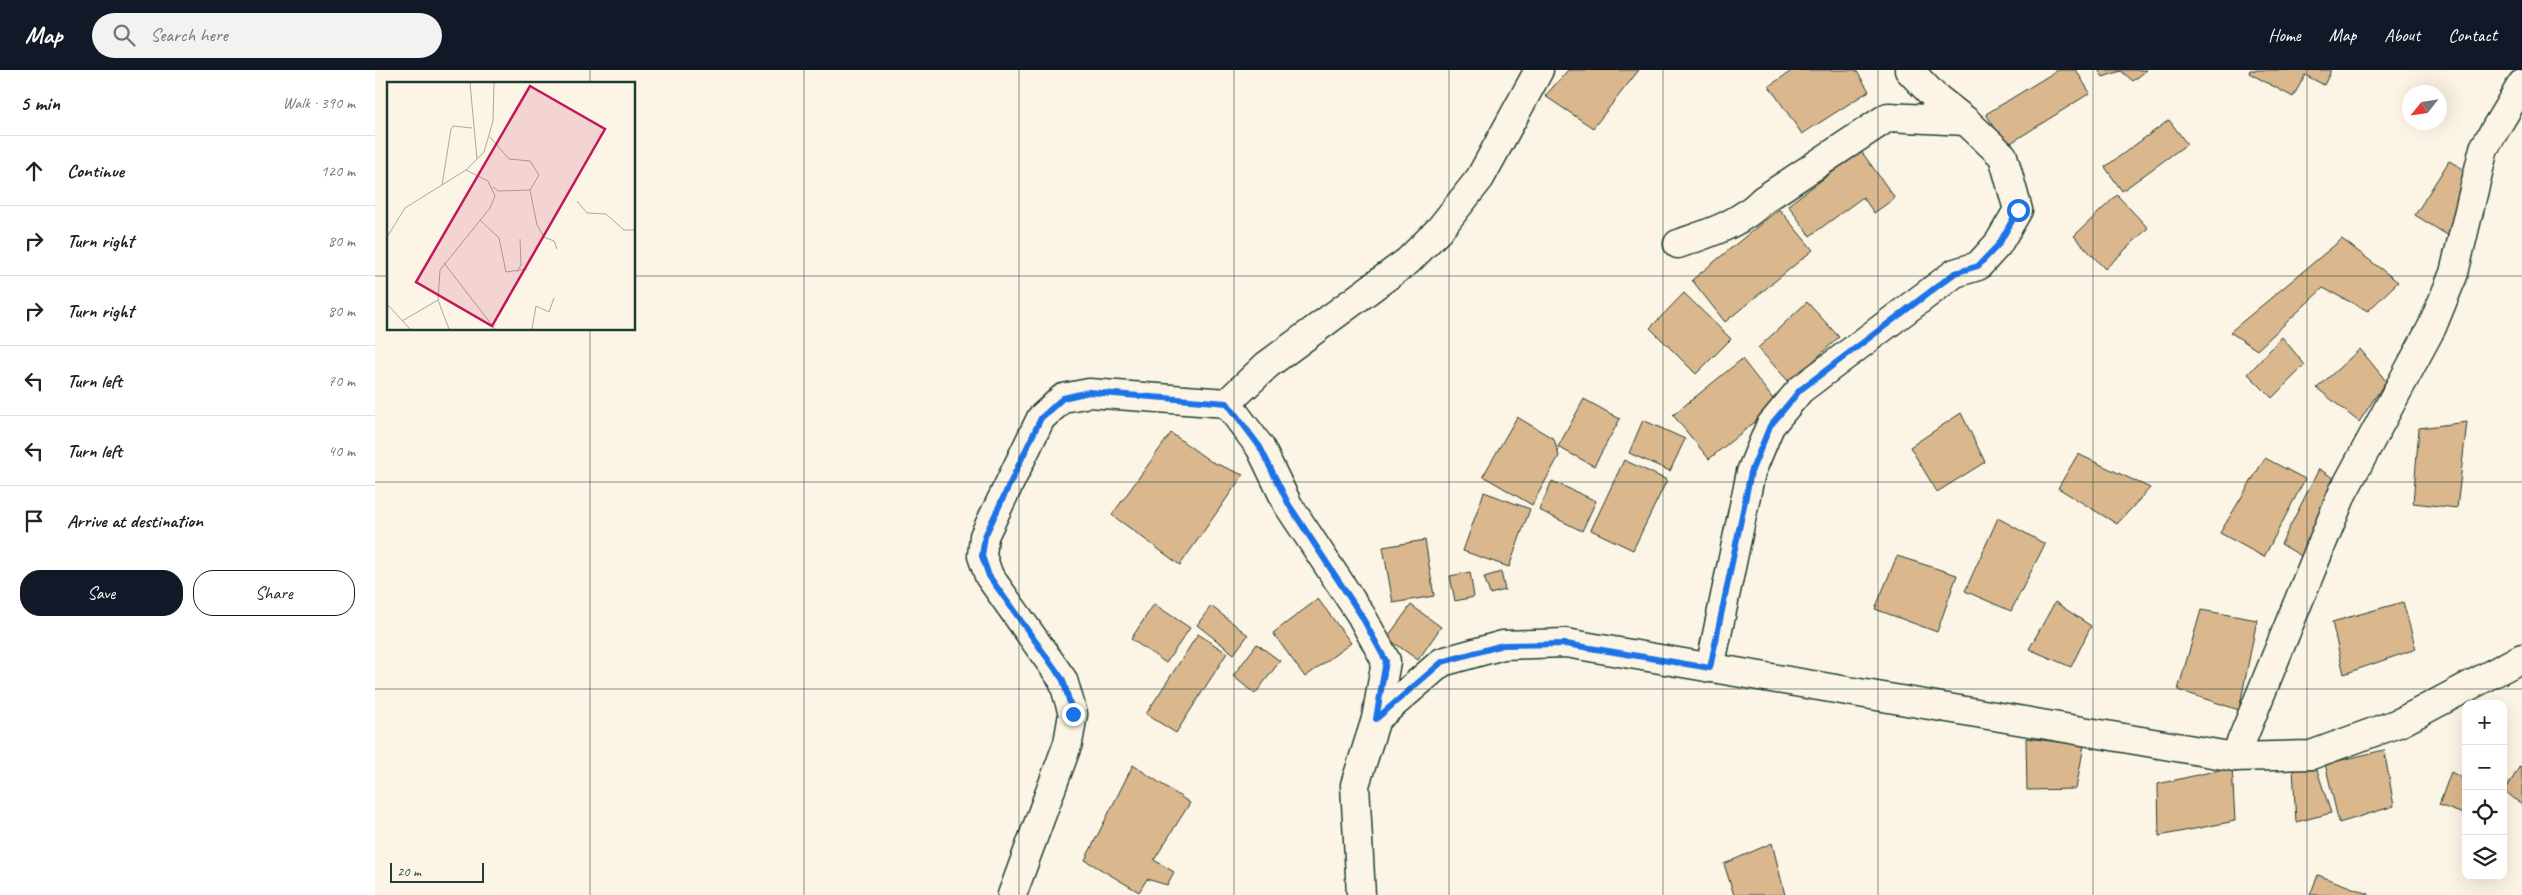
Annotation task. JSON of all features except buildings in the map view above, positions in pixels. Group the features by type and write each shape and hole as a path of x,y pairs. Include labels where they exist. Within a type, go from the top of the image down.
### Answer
{"street":[{"path":"1012,895 1068,743 1073,714 1063,680 989,576 982,556 985,536 1041,418 1063,398 1089,392 1227,403 1267,365 1408,261 1439,230 1480,178 1539,70"},
{"path":"1710,668 1751,472 1770,426 1800,390 1955,273 1978,266 1999,244 2018,210 2003,156 1966,121 1933,95 1909,70"},
{"path":"2235,757 2343,492 2432,328 2454,273 2485,148 2522,84"},
{"path":"1678,244 1714,231 1749,214 1763,200 1888,117 1966,121"},
{"path":"1227,403 1260,447 1289,505 1361,615 1386,661 1376,719 1355,785 1361,895"},
{"path":"1376,719 1442,662 1503,645 1566,644 2235,757 2311,755 2401,722 2522,658"}],"route":[{"path":"1073,714 1063,680 989,576 982,556 985,536 1041,418 1063,398 1089,392 1227,403 1260,447 1289,505 1361,615 1386,661 1376,719 1442,662 1503,645 1566,644 1710,668 1751,472 1770,426 1800,390 1955,273 1978,266 1999,244 2018,210"}]}
